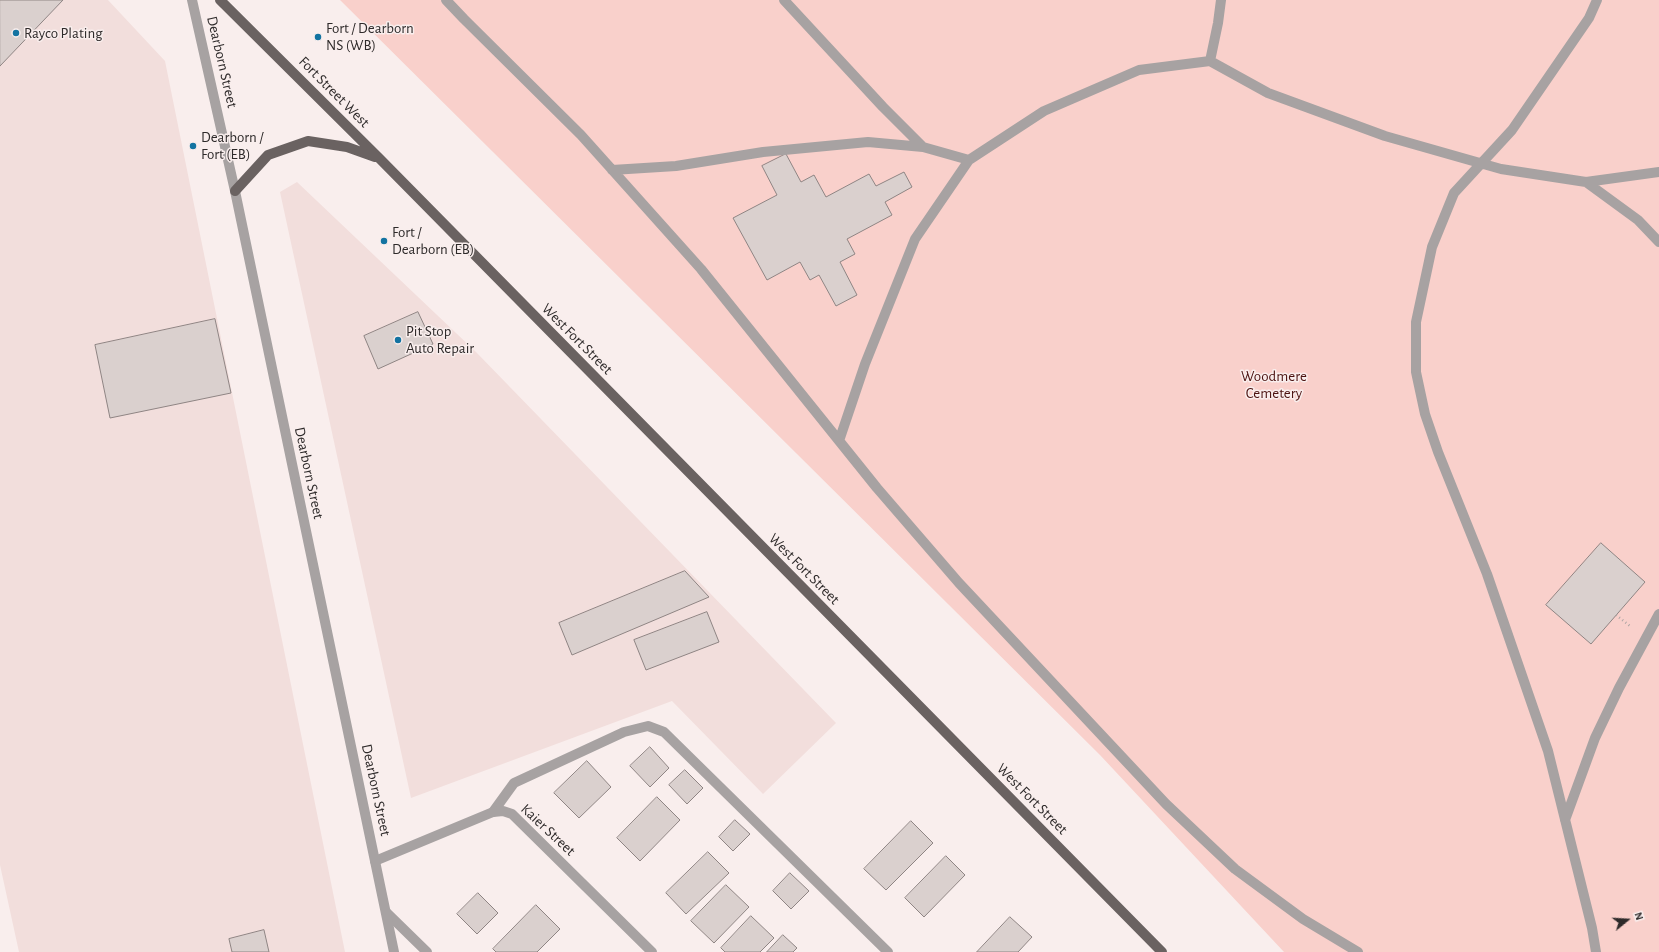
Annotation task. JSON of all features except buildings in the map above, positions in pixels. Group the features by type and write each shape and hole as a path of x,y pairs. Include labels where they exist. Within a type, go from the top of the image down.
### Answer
{"main road":[{"name":"Fort Street West","path":"220,0 425,207"},
{"path":"235,191 268,155 308,141 347,147 378,158"},
{"name":"West Fort Street","path":"425,207 1162,952"}],"street":[{"name":"Dearborn Street","path":"192,0 235,191 394,952"},
{"path":"446,0 464,20 581,135 701,270 877,488 959,583 1166,804 1235,869 1303,919 1358,952"},
{"path":"784,0 883,107 923,147"},
{"path":"1210,61 1221,0"},
{"path":"1596,952 1592,928 1548,751 1487,574 1438,452 1425,414 1416,372 1416,322 1432,247 1454,193 1512,130 1589,18 1597,0"},
{"path":"839,441 864,364 915,239 969,160 1044,111 1140,70 1210,61 1268,93 1385,136 1501,169 1586,182 1659,172"},
{"path":"612,170 676,166 763,152 868,142 923,147 969,160"},
{"path":"1586,182 1638,220 1659,242"},
{"path":"1565,820 1595,738 1619,688 1659,614"},
{"path":"493,812 514,783 624,732 648,726 664,732 888,952"},
{"name":"Kaier Street","path":"375,861 493,812 504,811 512,814 652,952"},
{"path":"386,912 427,952"}],"shaded area":[{"path":"0,0 108,0 165,61 345,952 19,952 0,865"},
{"path":"297,182 476,352 836,723 763,794 672,701 411,798 280,192"}],"green space":[{"name":"Woodmere Cemetery","path":"340,0 1659,0 1659,952 1284,952 1100,755"}],"place":[{"name":"Rayco Plating","path":"16,33"},
{"name":"Fort / Dearborn NS (WB)","path":"318,37"},
{"name":"Dearborn / Fort (EB)","path":"193,146"},
{"name":"Fort / Dearborn (EB)","path":"384,241"},
{"name":"Pit Stop Auto Repair","path":"398,340"}]}
